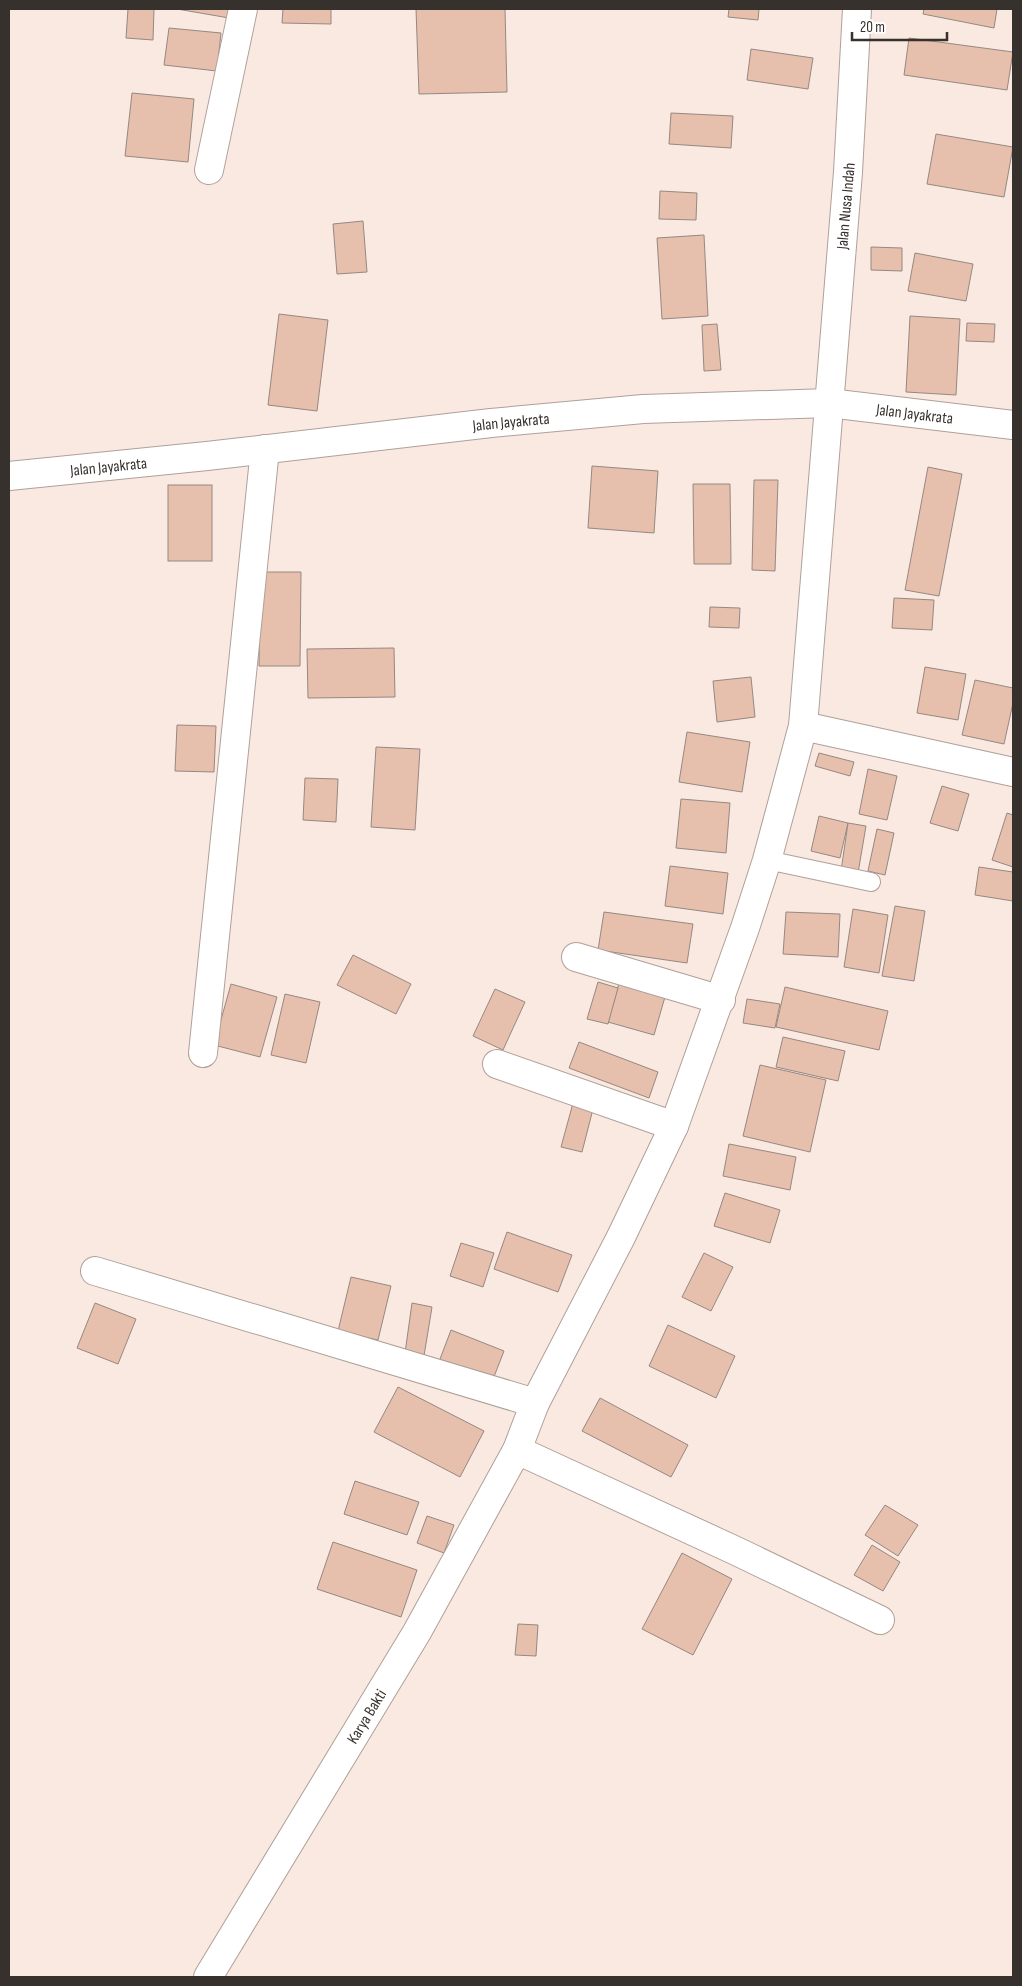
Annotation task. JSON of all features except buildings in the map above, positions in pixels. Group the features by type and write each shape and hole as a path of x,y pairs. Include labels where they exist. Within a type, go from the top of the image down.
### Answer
{"street":[{"path":"209,170 243,9"},
{"name":"Jalan Nusa Indah","path":"721,1000 767,860 803,726 848,172 857,9"},
{"name":"Jalan Jayakrata","path":"9,476 491,423 643,410 829,403 1013,425"},
{"path":"203,1053 264,449"},
{"path":"803,726 1013,772"},
{"path":"576,957 721,1000"},
{"name":"Karya Bakti","path":"208,1977 418,1632 517,1450 535,1404 622,1237 674,1126 721,1000"},
{"path":"496,1064 674,1126"},
{"path":"95,1271 535,1404"},
{"path":"517,1450 880,1620"}],"lane":[{"path":"767,860 871,882"}]}
